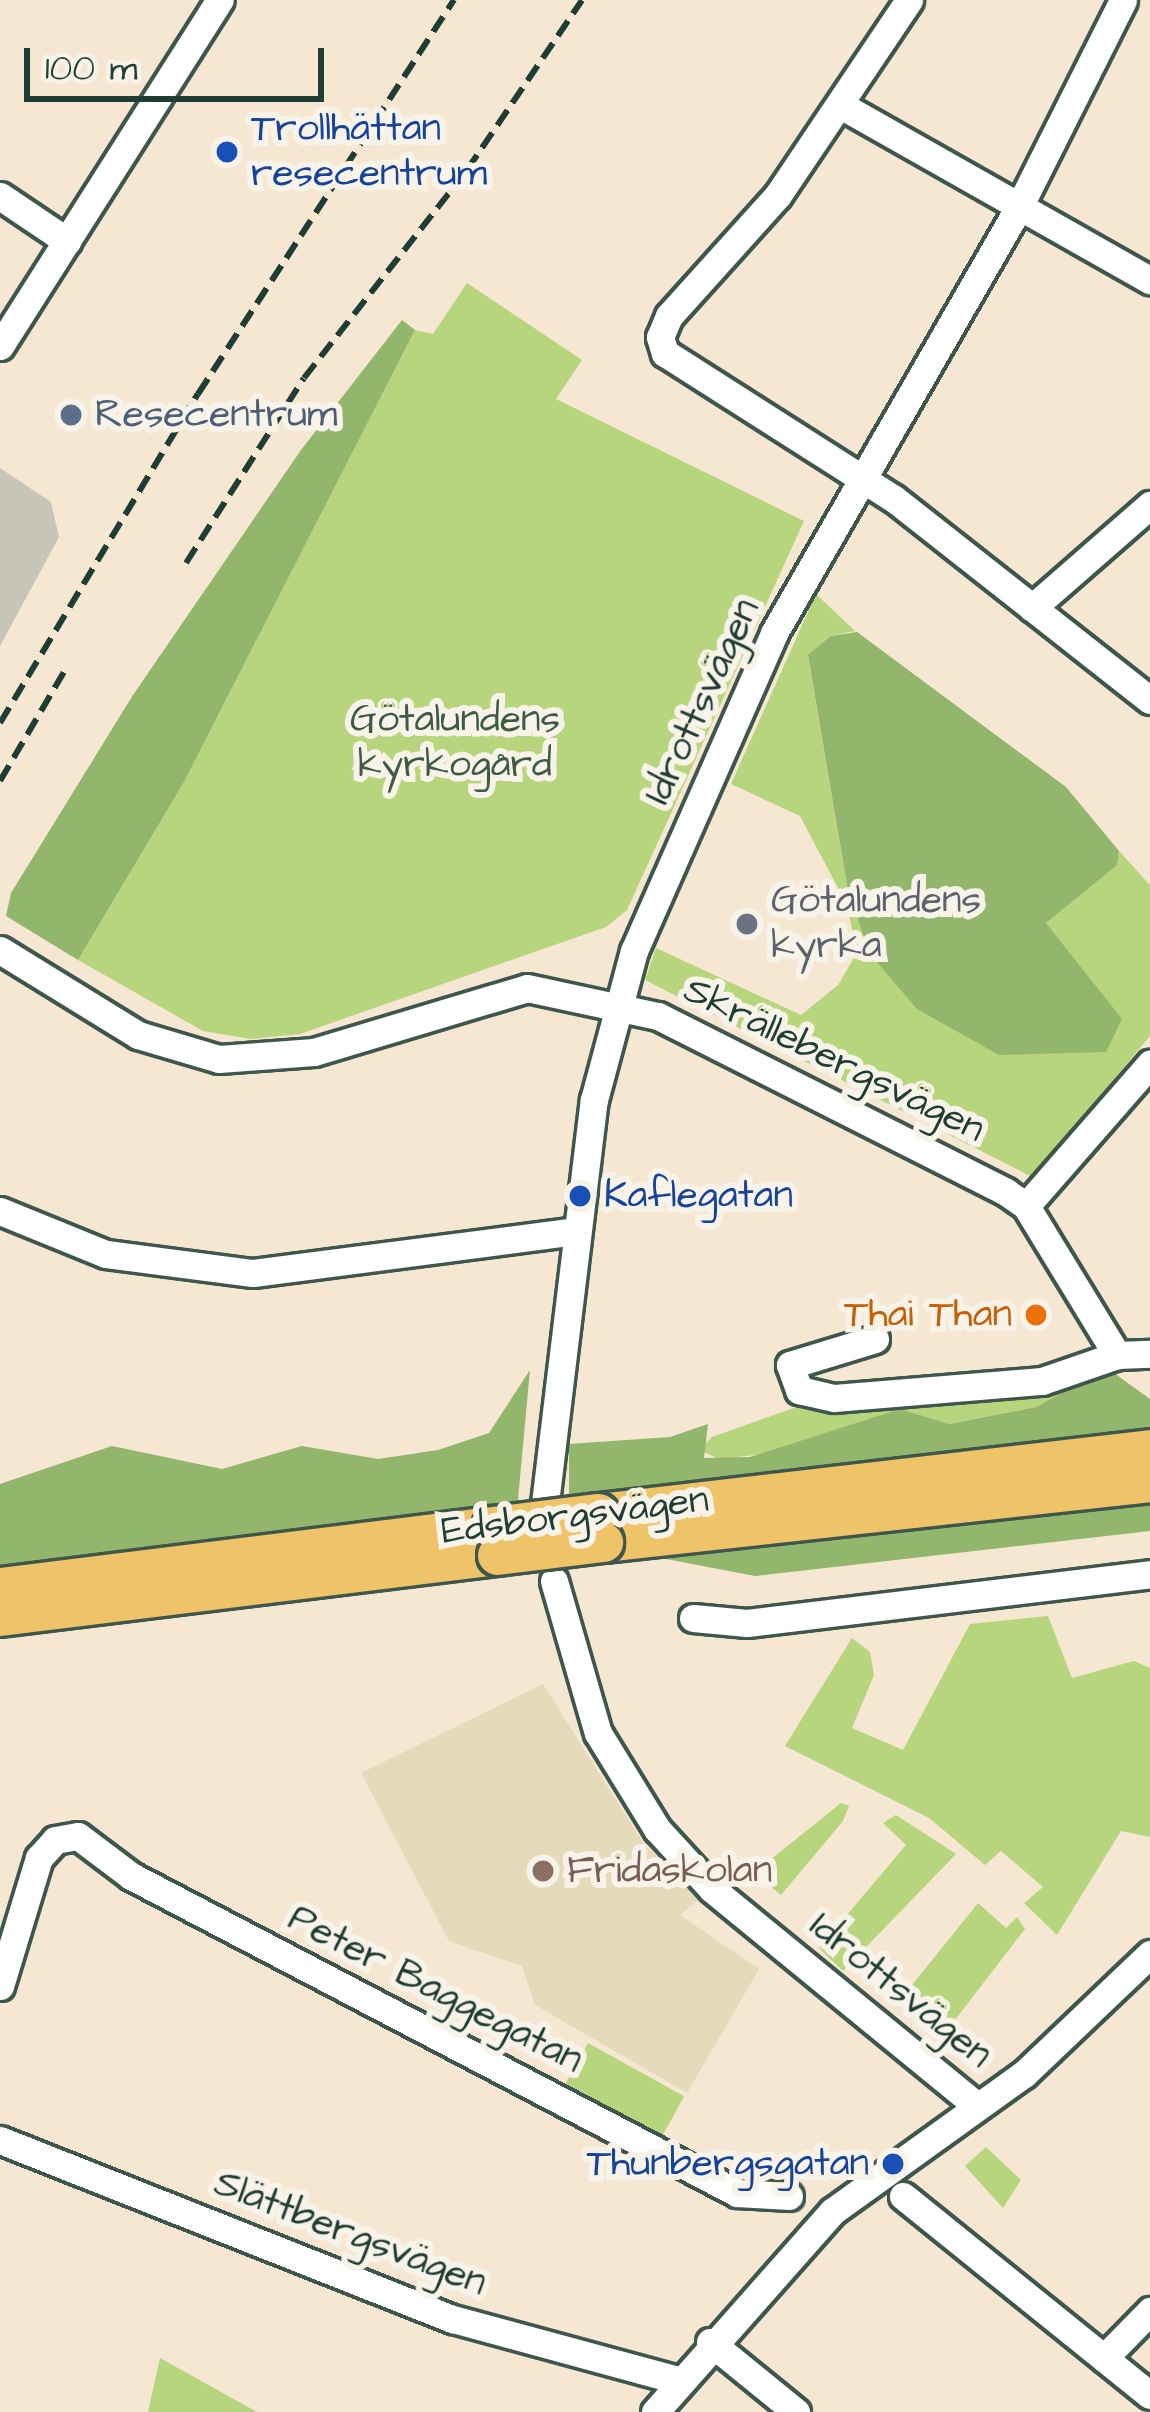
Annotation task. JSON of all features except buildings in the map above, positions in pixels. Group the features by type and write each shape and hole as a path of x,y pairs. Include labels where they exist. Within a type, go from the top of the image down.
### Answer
{"highway":[{"name":"Edsborgsvägen","path":"0,1616 1150,1449"},
{"name":"Edsborgsvägen","path":"600,1527 1150,1482"},
{"name":"Edsborgsvägen","path":"0,1587 495,1541"}],"street":[{"path":"0,346 220,0"},
{"path":"909,0 842,106 660,337 665,353 867,482 1150,700"},
{"name":"Idrottsvägen","path":"545,1503 574,1231 615,1006 774,633 867,482 1019,206 1123,0"},
{"path":"842,106 1150,280"},
{"path":"0,196 67,241"},
{"path":"1032,608 1150,505"},
{"name":"Skrällebergsvägen","path":"0,950 138,1035 219,1059 314,1052 527,988 615,1006 692,1030 975,1172 1026,1206 1117,1355"},
{"path":"1026,1206 1150,1064"},
{"path":"0,1211 125,1258 253,1274 574,1231"},
{"path":"875,1339 790,1365 800,1390 835,1397 1042,1382 1117,1355 1150,1354"},
{"path":"693,1618 747,1623 1150,1574"},
{"name":"Idrottsvägen","path":"554,1581 598,1733 657,1829 712,1889 976,2105"},
{"name":"Peter Baggegatan","path":"0,1986 39,1858 55,1840 90,1841 131,1876 737,2193 789,2196"},
{"path":"656,2412 710,2342 848,2198 1024,2074 1150,1954"},
{"name":"Slättbergsvägen","path":"0,2140 453,2319 677,2380"},
{"path":"903,2196 1150,2395"},
{"path":"1104,2358 1150,2311"},
{"path":"710,2342 796,2412"}],"shaded area":[{"path":"0,468 51,502 59,537 0,646"},
{"name":"Fridaskolan","path":"543,1684 644,1844 700,1898 680,1915 759,1969 687,2093 535,2005 522,1966 449,1941 361,1773"}],"green space":[{"name":"Götalundens kyrkogård","path":"467,283 582,360 556,399 804,521 627,910 606,927 300,1034 251,1039 203,1031 78,960 184,782 415,330 433,334"},
{"path":"402,320 415,330 184,782 78,960 6,916 11,893 133,695 301,450"},
{"path":"816,594 855,631 829,636 808,656 848,891 917,1009 956,1028 1046,923 1116,865 1119,851 1150,885 1150,1036 1032,1177 645,980 656,948 801,1015 838,985 857,953 847,905 800,816 731,784"},
{"path":"857,632 1066,787 1119,851 1117,865 1046,923 1122,1019 1106,1052 999,1055 917,1009 870,954 848,891 808,655 830,636"},
{"path":"1107,1368 1036,1407 948,1424 900,1409 781,1452 719,1459 699,1450 712,1437 794,1408 1021,1392"},
{"path":"1107,1368 1150,1399 1150,1427 569,1502 569,1444 670,1437 708,1424 704,1458 750,1457 900,1409 949,1424 1036,1407"},
{"path":"530,1370 517,1510 0,1574 0,1484 112,1446 222,1469 302,1446 378,1459 438,1450 489,1433"},
{"path":"1150,1498 1150,1531 755,1576 640,1554"},
{"path":"1048,1616 1072,1678 1134,1661 1150,1668 1150,1837 1121,1831 1057,1935 1024,1903 1043,1887 1001,1851 985,1865 929,1818 785,1746 852,1638 870,1652 874,1675 852,1728 903,1750 970,1624"},
{"path":"841,1803 849,1806 843,1821 781,1895 754,1873"},
{"path":"896,1815 956,1854 843,1971 819,1948 906,1845 883,1823"},
{"path":"978,1903 1006,1928 1017,1917 1025,1929 948,2029 904,1995"},
{"path":"588,2043 684,2096 662,2137 566,2083"},
{"path":"986,2147 1021,2180 1003,2208 965,2166"},
{"path":"160,2358 257,2412 148,2412"}],"railway":[{"path":"0,723 198,394 454,0"},
{"path":"186,563 304,378 467,170 582,0"},
{"path":"0,781 64,672"}],"place":[{"name":"Trollhättan resecentrum","path":"227,152"},
{"name":"Resecentrum","path":"71,415"},
{"name":"Götalundens kyrka","path":"747,924"},
{"name":"Kaflegatan","path":"580,1196"},
{"name":"Thai Than","path":"1036,1315"},
{"name":"Fridaskolan","path":"543,1871"},
{"name":"Thunbergsgatan","path":"893,2164"}]}
